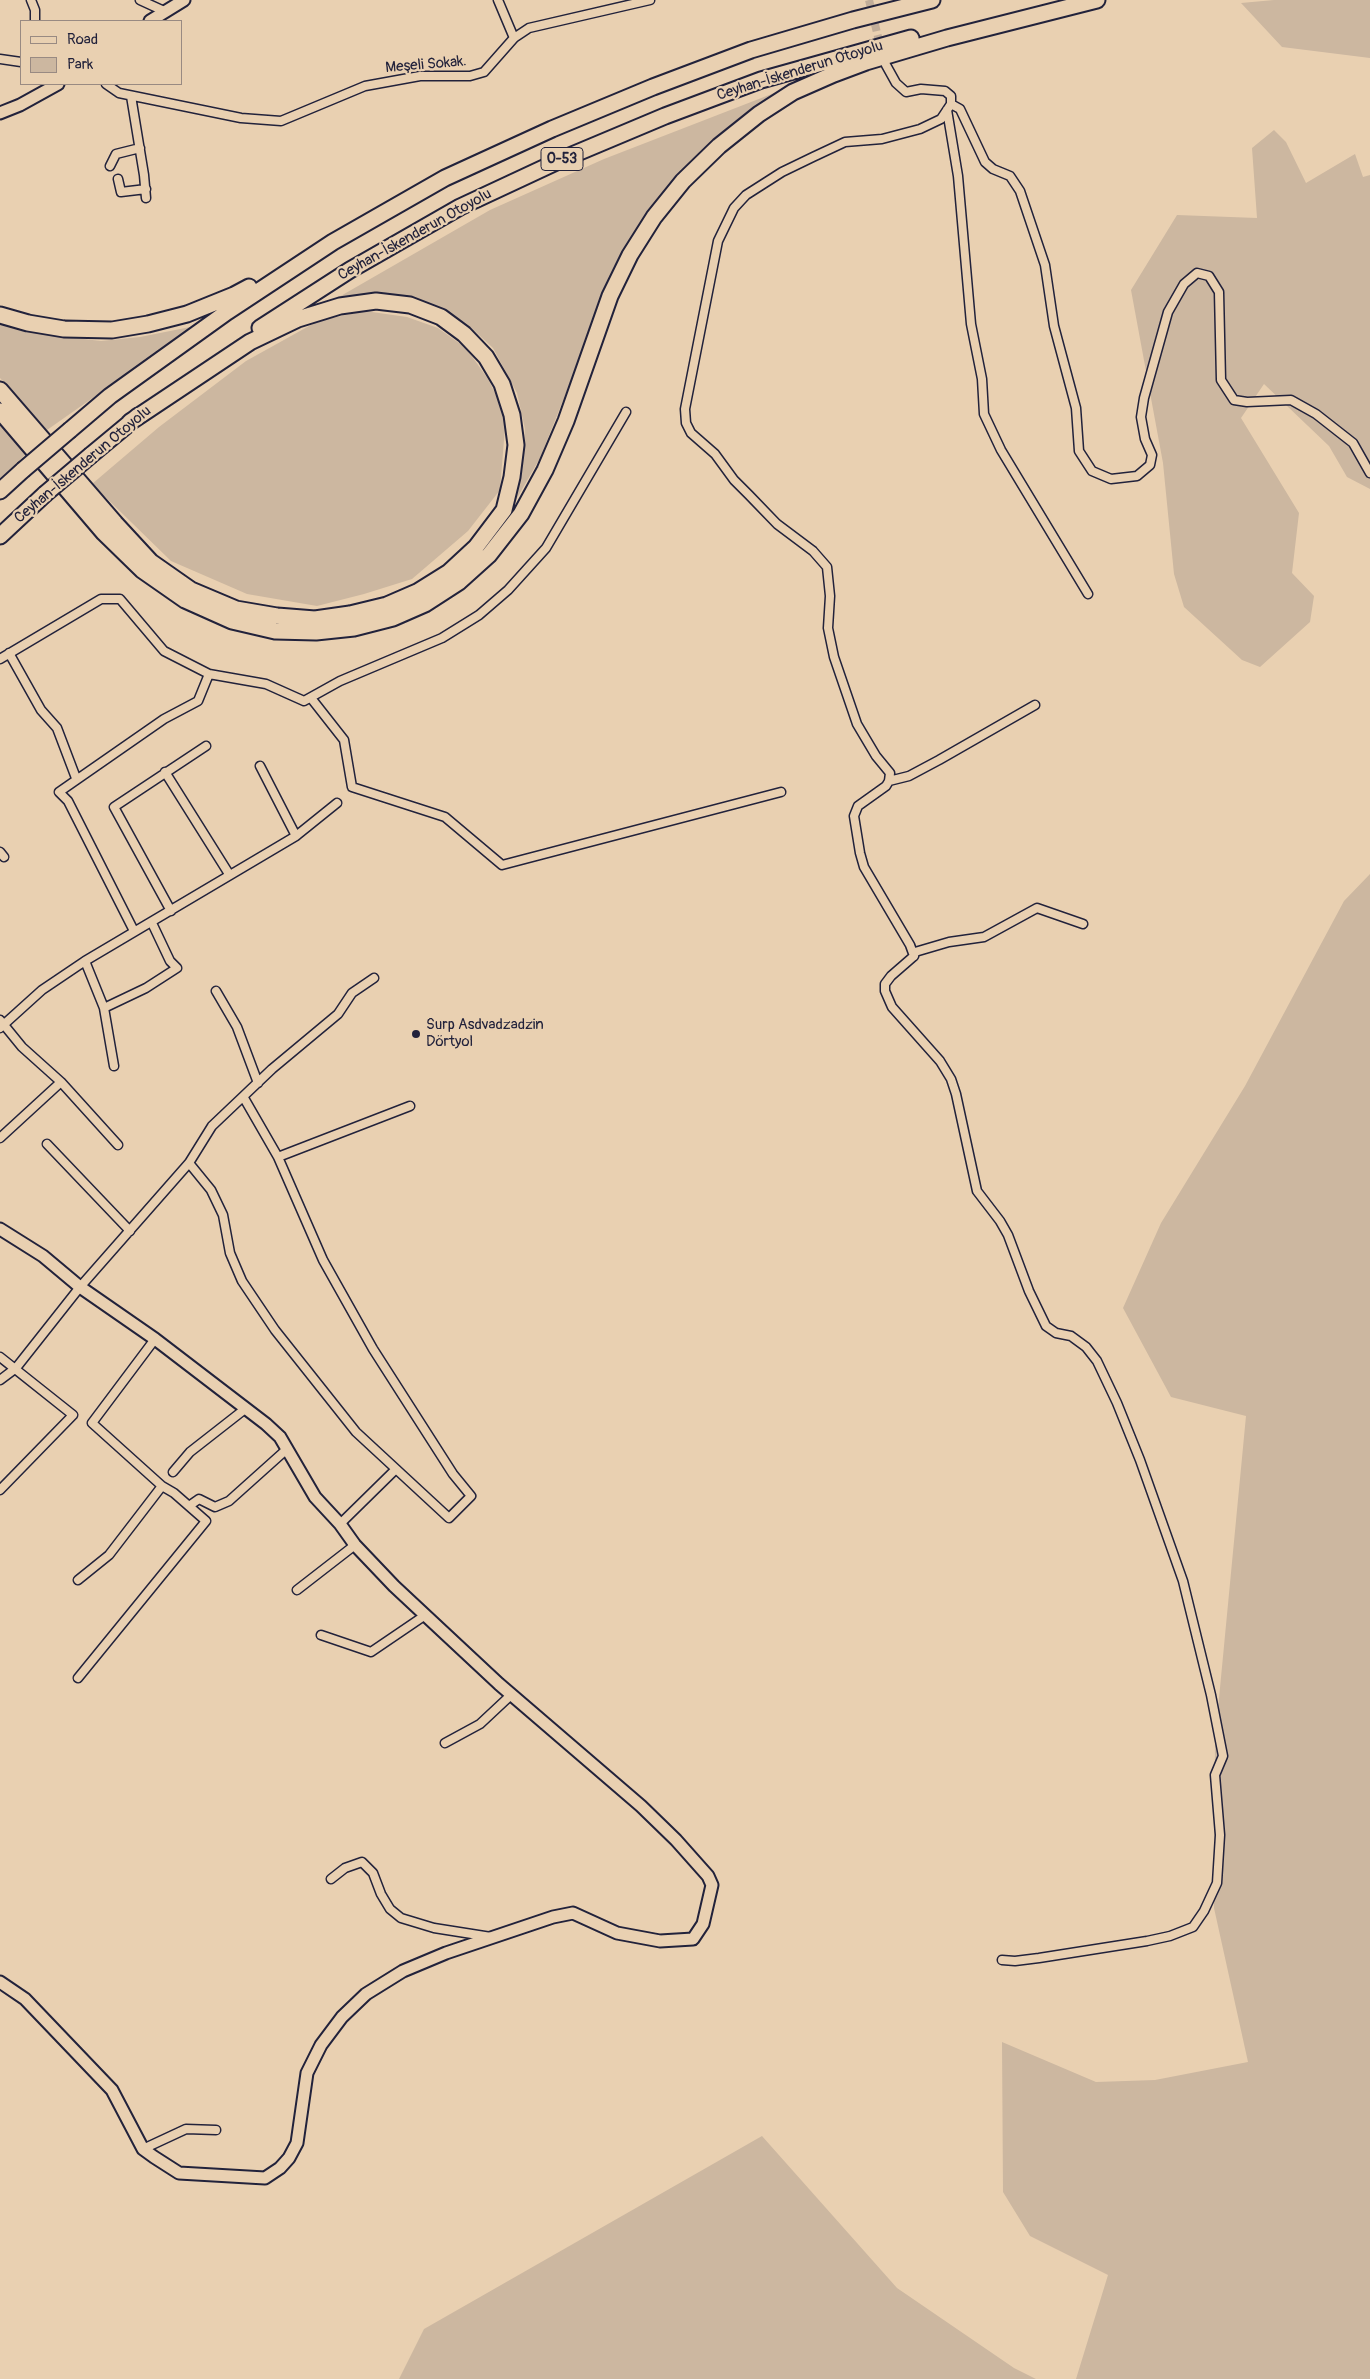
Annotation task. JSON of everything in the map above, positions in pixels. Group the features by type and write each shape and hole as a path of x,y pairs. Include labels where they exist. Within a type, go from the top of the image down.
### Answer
{"highway":[{"name":"O-53","path":"0,491 110,396 227,312 333,242 445,178 562,125 751,50 853,20 932,0"},
{"path":"0,411 104,533 142,570 185,600 232,621 275,631 316,632 354,628 393,618 425,604 459,582 488,555 521,514 545,470 566,421 610,296 630,255 654,217 683,181 719,146 759,114 793,92 834,74 866,62 947,38 1096,0"},
{"name":"Ceyhan-İskenderun Otoyolu","path":"0,536 45,494 130,422 245,338 350,270 460,207 565,158 674,113 761,80 938,31 1096,0"},
{"path":"0,315 64,329 112,330 148,324 187,314 234,295 331,239 445,178"},
{"path":"0,390 151,562 191,590 236,609 277,616 315,619 350,614 387,605 417,592 449,572 476,547 504,510 512,477 516,445 512,415 502,384 486,357 464,334 441,317 410,305 376,301 340,306 298,319 258,338 130,422"}],"street":[{"path":"31,0 35,10 35,20"},
{"path":"140,0 164,11"},
{"path":"151,20 184,0"},
{"path":"498,0 514,38"},
{"name":"Meşeli Sokak.","path":"107,85 119,93 131,96 242,118 280,121 365,86 420,76 470,76 484,72 514,38 528,28 650,0"},
{"path":"0,59 20,62"},
{"path":"886,65 896,83 906,92 920,89 945,91 951,96 949,107 958,176 971,324 982,379 984,414 1001,450 1088,594"},
{"path":"0,113 20,105 54,85"},
{"path":"131,96 146,198"},
{"path":"949,107 960,109 985,162 993,169 1010,176 1020,190 1045,265 1054,326 1076,408 1079,451 1092,471 1111,479 1137,476 1150,465 1152,455 1145,440 1142,417 1144,398 1168,312 1184,284 1197,273 1209,276 1219,292 1221,380 1234,400 1247,402 1291,400 1316,414 1353,443 1370,473"},
{"path":"889,781 890,773 876,756 857,724 834,657 828,628 830,596 827,567 813,551 777,524 734,480 715,454 690,432 686,423 685,409 718,241 734,208 746,195 782,172 829,149 845,142 882,139 920,129 941,118 949,107"},
{"path":"110,166 116,154 140,148"},
{"path":"118,179 121,192 146,189"},
{"path":"0,659 101,599 120,599 164,651 209,674 266,684 304,701 340,681 442,638 479,615 508,590 546,548 626,412"},
{"path":"8,653 41,710 57,728 76,778"},
{"path":"134,931 68,801 59,792 76,778 164,719 198,701 209,674"},
{"path":"311,698 344,740 352,787 445,818 502,865 782,792"},
{"path":"914,956 864,867 854,816 858,806 880,791 889,781 917,772 1035,705"},
{"path":"172,911 114,807 206,746"},
{"path":"260,766 296,836"},
{"path":"165,772 229,874"},
{"path":"118,1145 60,1082 22,1047 1,1024 42,990 85,961 296,836 337,804"},
{"path":"1002,1960 1015,1961 1039,1958 1170,1936 1193,1927 1217,1884 1220,1835 1216,1775 1223,1756 1211,1695 1183,1581 1140,1460 1097,1361 1086,1347 1071,1336 1056,1333 1046,1326 1029,1291 1008,1234 977,1191 951,1079 940,1060 901,1018 887,998 885,984 891,976 914,956 915,952 949,942 984,937 1037,908 1082,924"},
{"path":"104,1008 146,988 177,968 170,961 152,923"},
{"path":"85,961 104,1008 114,1066"},
{"path":"0,1380 16,1368 80,1287 189,1163 212,1126 244,1098 272,1069 338,1014 352,994 374,978"},
{"path":"216,991 236,1027 258,1083"},
{"path":"0,1138 60,1082"},
{"path":"189,1163 211,1190 223,1215 230,1253 242,1281 274,1330 356,1432 449,1518 471,1496 453,1474 373,1349 323,1260 278,1157 244,1098"},
{"path":"278,1157 410,1106"},
{"path":"47,1144 130,1231"},
{"path":"0,1231 43,1256 80,1287 155,1339 273,1430 287,1449 315,1497 340,1524 355,1545 424,1616 511,1695 641,1806 676,1840 708,1876 712,1885 703,1924 693,1939 660,1942 617,1933 573,1913 553,1916 491,1937 403,1971 366,1994 342,2017 321,2045 307,2073 297,2143 280,2168 265,2178 179,2173 164,2165 143,2149 112,2090 25,1999 0,1982"},
{"path":"78,1678 206,1521 162,1486 92,1423 155,1339"},
{"path":"0,1357 72,1415 0,1490"},
{"path":"173,1472 190,1452 245,1408"},
{"path":"189,1506 199,1499 215,1507 229,1501 287,1449"},
{"path":"340,1524 396,1468"},
{"path":"78,1580 109,1555 162,1486"},
{"path":"298,1590 355,1545"},
{"path":"320,1635 371,1652 424,1616"},
{"path":"445,1743 480,1724 511,1695"},
{"path":"331,1879 344,1868 362,1862 373,1873 381,1894 390,1909 401,1918 434,1928 491,1937"},
{"path":"143,2149 186,2129 216,2130"}],"green space":[{"path":"1274,0 1370,0 1370,58 1282,47 1241,3"},
{"path":"782,90 724,132 652,207 596,311 540,458 501,526 496,531 512,503 522,473 525,429 517,393 493,348 467,324 437,306 385,296 332,301 490,210 604,159"},
{"path":"1274,130 1286,142 1306,183 1355,154 1363,177 1370,175 1370,489 1347,477 1329,446 1264,384 1241,418 1299,513 1292,573 1314,596 1310,622 1260,667 1242,660 1184,607 1174,574 1163,463 1131,290 1177,215 1257,218 1252,148"},
{"path":"365,311 407,317 438,328 466,348 488,379 506,415 500,490 468,531 412,579 317,606 247,594 171,561 92,484 159,427 246,361 318,321"},
{"path":"0,322 41,334 101,341 140,337 195,326 47,430 0,378"},
{"path":"0,420 27,453 0,479"},
{"path":"1370,874 1370,2379 1076,2379 1108,2275 1030,2236 1003,2192 1002,2042 1096,2082 1155,2080 1248,2062 1214,1908 1215,1740 1246,1416 1171,1397 1123,1308 1161,1223 1245,1086 1344,901"},
{"path":"762,2136 897,2288 1014,2368 1036,2379 399,2379 424,2329"}],"tunnel":[{"path":"869,0 881,49"}],"place":[{"name":"Surp Asdvadzadzin Dörtyol","path":"416,1034"}]}
